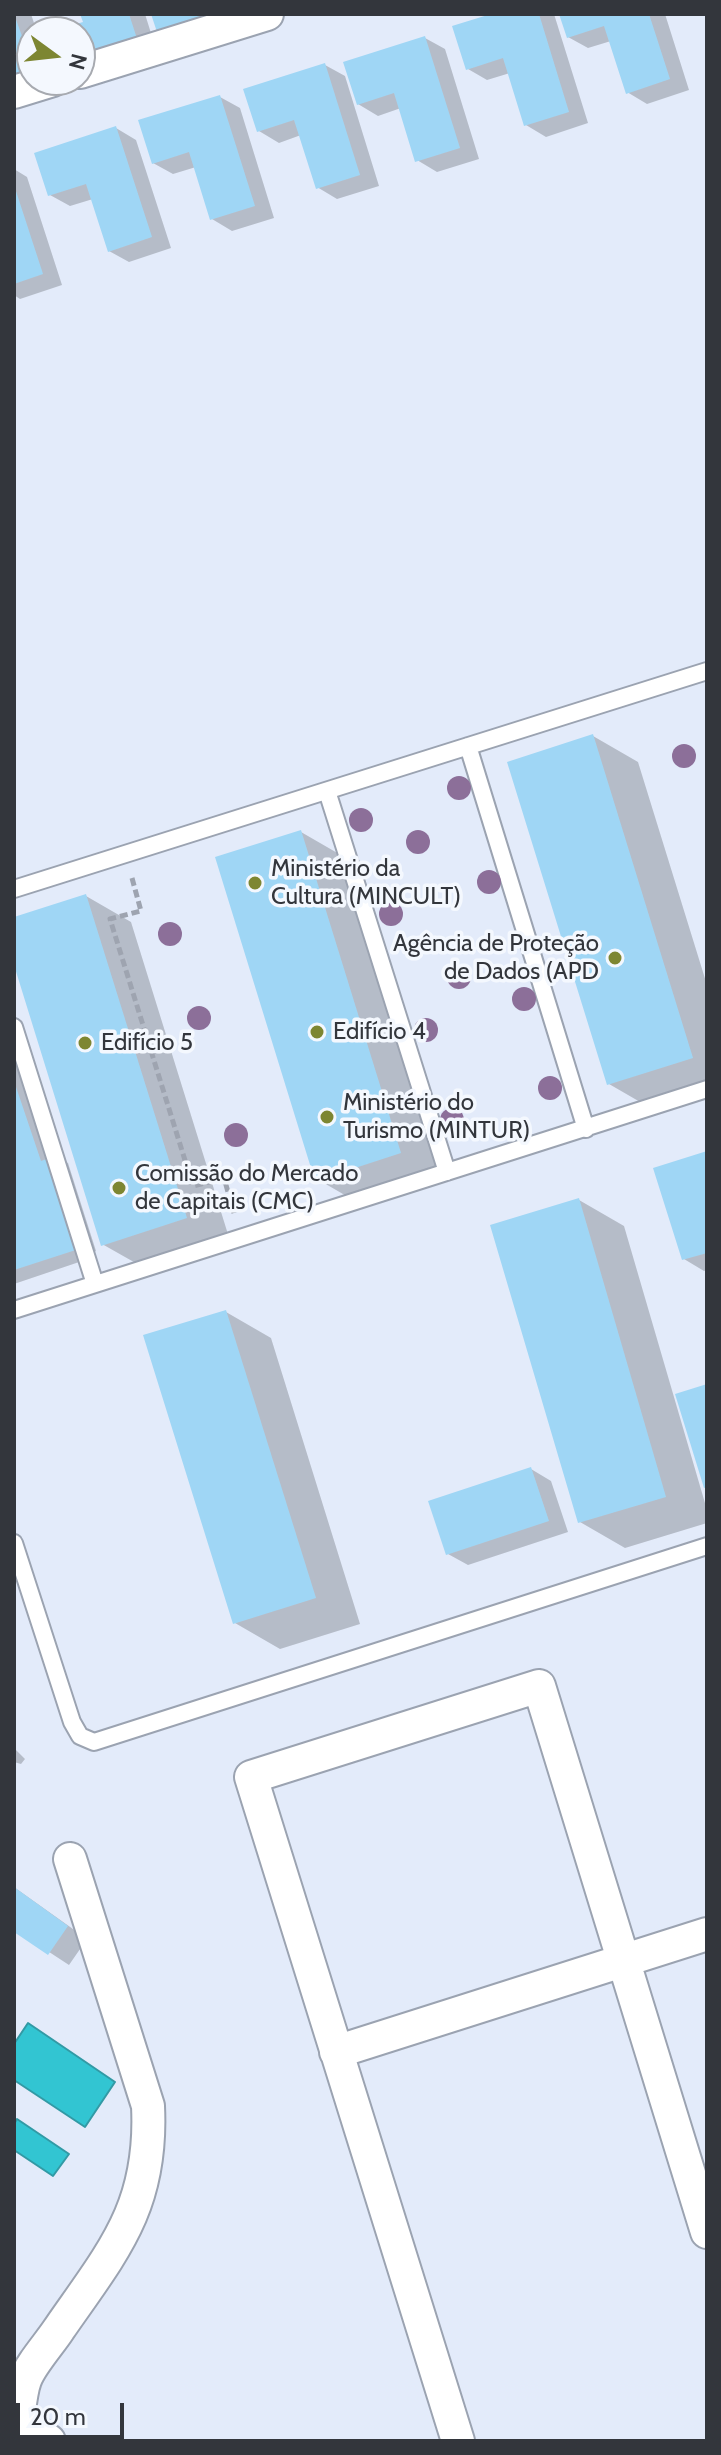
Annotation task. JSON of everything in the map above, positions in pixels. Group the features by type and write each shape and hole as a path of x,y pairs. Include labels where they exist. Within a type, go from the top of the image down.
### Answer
{"street":[{"path":"96,67 259,15"},
{"path":"458,2441 251,1777 539,1686 707,2232"},
{"path":"49,2441 16,2425 25,2380 112,2252 135,2207 149,2133 148,2106 70,1859"},
{"path":"336,2052 707,1934"}],"lane":[{"path":"14,889 707,671"},
{"path":"468,746 586,1129"},
{"path":"327,791 447,1172"},
{"path":"14,1027 95,1284"},
{"path":"14,1310 707,1089"},
{"path":"14,1543 72,1722 80,1736 94,1742 707,1546"}],"path":[{"path":"141,911 110,919 193,1186 224,1178 241,1238"}],"water":[{"path":"28,2023 115,2082 85,2127 14,2080 14,2044"},
{"path":"17,2119 69,2154 53,2176 14,2150 14,2124"}],"building":[{"path":"14,14 16,89 14,90"},
{"path":"129,14 141,51 96,66 96,16 81,16"},
{"path":"151,14 249,14 161,44"},
{"path":"491,14 539,14 569,112 524,126 503,58 466,70 452,26"},
{"path":"559,14 649,14 670,79 626,94 604,26 567,38"},
{"path":"425,36 460,148 415,162 394,93 357,105 343,62"},
{"path":"325,63 360,175 316,189 294,120 257,132 243,89"},
{"path":"220,95 255,206 210,220 189,152 152,164 138,120"},
{"path":"116,126 152,237 108,252 86,184 48,196 34,153"},
{"path":"14,185 43,274 14,284"},
{"path":"593,734 693,1058 607,1085 507,762"},
{"name":"Edifício 4","path":"301,830 401,1153 315,1181 215,857"},
{"name":"Edifício 5","path":"86,894 187,1218 101,1246 14,965 14,917"},
{"path":"14,1081 41,1161 58,1155 88,1246 14,1270"},
{"path":"707,1151 707,1253 682,1260 653,1168"},
{"path":"579,1198 666,1497 578,1523 490,1225"},
{"path":"226,1310 316,1598 233,1624 143,1335"},
{"path":"707,1384 707,1487 704,1488 675,1394"},
{"path":"531,1467 549,1521 446,1555 428,1501"},
{"path":"14,1887 68,1926 48,1955 14,1932"}],"place":[{"name":"Ministério da Cultura (MINCULT)","path":"255,883"},
{"name":"Agência de Proteção de Dados (APD","path":"615,958"},
{"name":"Edifício 4","path":"317,1032"},
{"name":"Edifício 5","path":"85,1043"},
{"name":"Ministério do Turismo (MINTUR)","path":"327,1117"},
{"name":"Comissão do Mercado de Capitais (CMC)","path":"119,1188"}]}
